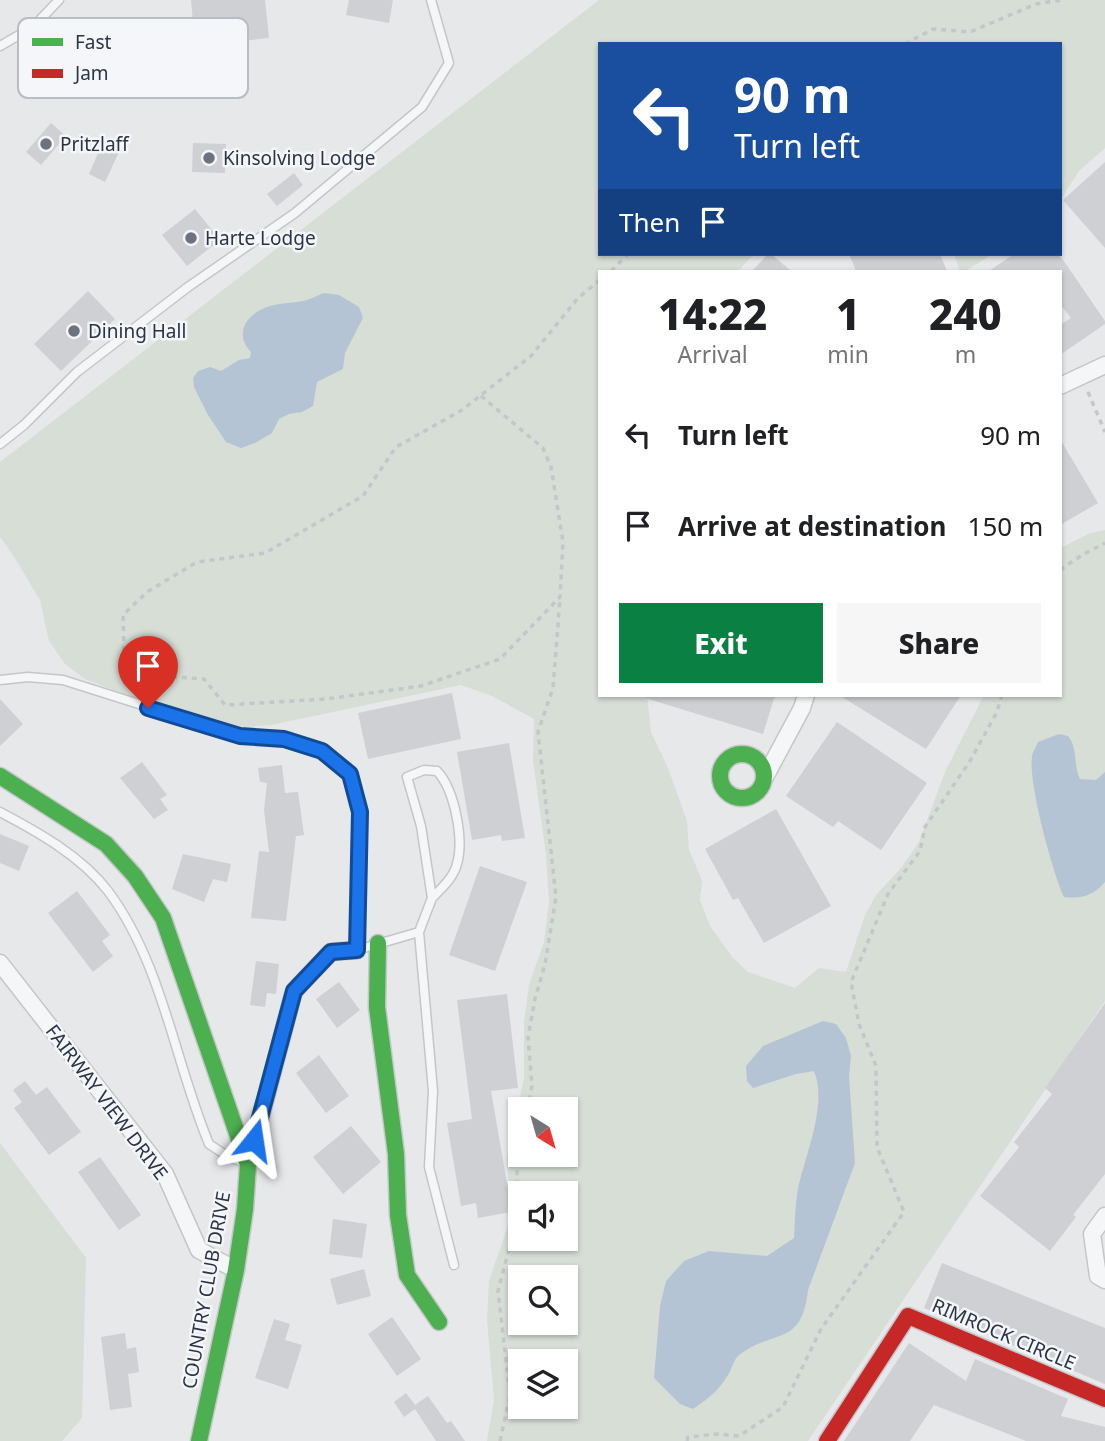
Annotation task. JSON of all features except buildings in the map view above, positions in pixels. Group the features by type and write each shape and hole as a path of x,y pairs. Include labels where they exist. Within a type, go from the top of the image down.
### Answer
{"street":[{"path":"1062,385 1105,365"},
{"path":"765,778 805,697"},
{"name":"COUNTRY CLUB DRIVE","path":"0,776 106,844 135,876 163,918 248,1165 236,1270 199,1441"},
{"path":"378,943 377,1007 396,1154 398,1216 405,1263 407,1275 439,1321"},
{"path":"248,1165 294,991 331,952 357,950"},
{"name":"FAIRWAY VIEW DRIVE","path":"0,963 165,1174 199,1250 236,1270"},
{"path":"1105,1216 1092,1234 1098,1276 1105,1280"},
{"name":"RIMROCK CIRCLE","path":"827,1441 908,1316 1105,1399"}],"lane":[{"path":"42,18 59,0"},
{"path":"0,444 24,425 78,372 188,286 295,214 422,107 449,62 432,0"},
{"path":"0,46 18,36"},
{"path":"0,680 28,677 63,680 240,736 284,739 322,751 350,774 360,812 357,950 419,932"},
{"path":"432,898 421,826 407,777 424,771 437,771 444,779 458,826 459,853 456,869 432,898 419,932 433,1091 429,1167 454,1265"},
{"path":"0,812 39,833 82,865 107,890 140,943 156,983 209,1144 248,1165"}],"path":[{"path":"909,42 933,29 970,32 1036,4 1062,0"},
{"path":"612,270 626,256"},
{"path":"561,597 500,659 421,686 326,699 225,705 204,679 137,678 124,652 123,615 147,592 197,562 265,553 363,495 396,447 462,410 531,356 578,298 598,282"},
{"path":"1081,377 1105,432"},
{"path":"481,396 543,448 551,467 563,542 553,688 538,732 556,897 545,964 528,1037 532,1086 530,1097"},
{"path":"1062,569 1105,543"},
{"path":"687,1441 688,1437 717,1434 739,1436 783,1408 821,1329 904,1212 877,1147 876,1066 859,1024 851,982 888,894 920,851 925,827 970,761 997,712 1001,697"},
{"path":"500,1441 510,1395 498,1290 517,1219 517,1167"}],"shaded area":[{"path":"599,0 1105,0 1105,148 1079,171 1062,197 1062,42 598,42 598,256 752,256 739,270 598,270 598,697 647,697 651,732 668,768 687,821 689,850 702,880 700,900 710,926 733,958 748,972 795,988 819,968 846,972 865,915 876,895 901,868 919,842 945,772 983,697 1062,697 1062,547 1090,533 1105,530 1105,1001 808,1441 487,1441 494,1400 487,1320 489,1281 508,1226 508,1251 578,1251 578,1181 508,1181 507,1158 508,1153 508,1167 578,1167 578,1097 520,1097 524,1077 524,1023 529,985 544,942 549,903 546,854 533,761 534,719 492,696 461,685 271,725 233,728 134,698 85,679 65,664 49,641 40,600 0,537 0,462"},
{"path":"955,256 990,256 967,270 960,270"},
{"path":"0,1143 86,1258 82,1418 62,1441 0,1441"}],"water":[{"path":"324,293 339,295 359,307 363,318 345,353 343,369 317,382 313,406 279,419 272,433 241,448 226,442 208,415 194,387 193,378 198,371 210,367 221,371 239,360 250,358 251,352 243,338 243,331 245,324 255,313 270,306 306,300"},
{"path":"1059,734 1068,736 1071,740 1080,779 1096,780 1105,772 1105,882 1096,891 1081,897 1064,897 1048,849 1034,786 1033,752 1038,742"},
{"path":"823,1021 836,1024 846,1038 851,1056 849,1076 855,1163 799,1321 783,1335 762,1342 738,1356 721,1385 693,1409 680,1404 654,1378 660,1306 666,1281 684,1261 709,1251 767,1256 794,1238 798,1189 817,1114 818,1084 814,1071 753,1088 747,1081 746,1066 763,1046"}],"traffic: fast":[{"path":"742,754 751,755 758,760 763,767 764,776 763,785 758,792 751,797 742,798 733,797 726,792 721,785 720,776 721,767 726,760 733,755 742,754"},
{"path":"0,776 106,844 135,876 163,918 248,1165 236,1270 199,1441"},
{"path":"378,943 377,1007 396,1154 398,1215 407,1275 439,1322"}],"traffic: jam":[{"path":"827,1441 908,1316 1105,1399"}],"place":[{"name":"Pritzlaff","path":"46,144"},
{"name":"Kinsolving Lodge","path":"209,158"},
{"name":"Harte Lodge","path":"191,238"},
{"name":"Dining Hall","path":"74,331"}],"route":[{"path":"148,708 240,736 284,739 322,751 350,774 360,812 357,950 331,952 294,991 254,1140"}]}
